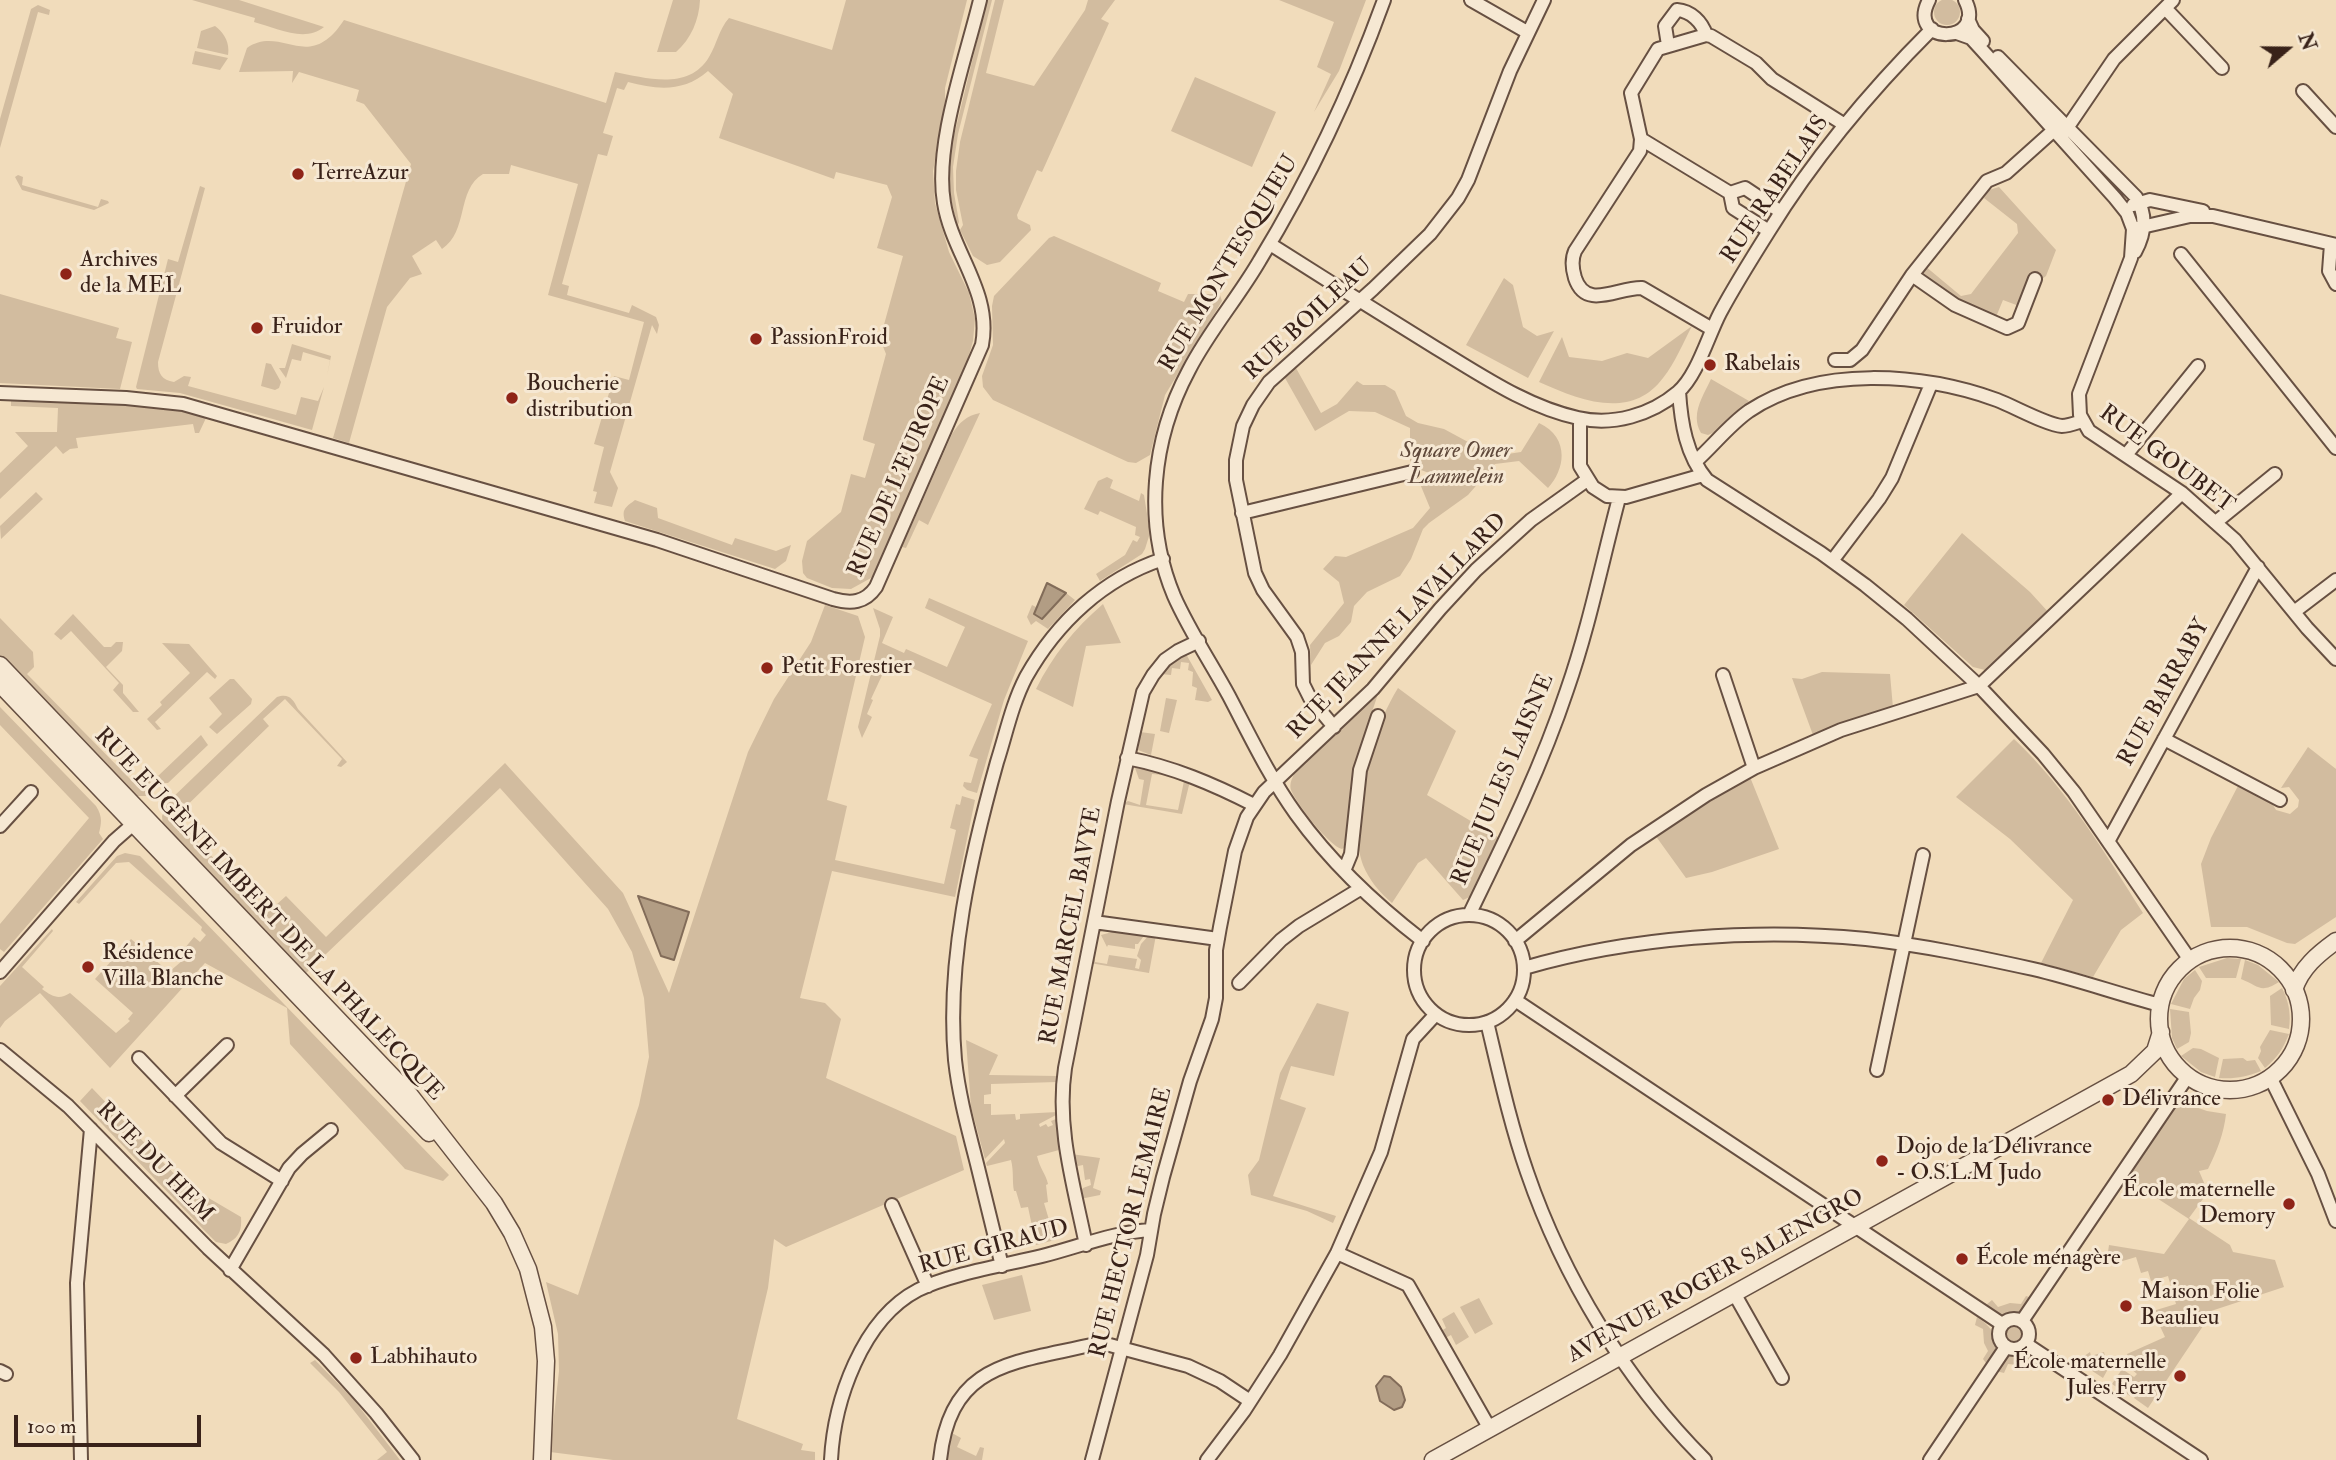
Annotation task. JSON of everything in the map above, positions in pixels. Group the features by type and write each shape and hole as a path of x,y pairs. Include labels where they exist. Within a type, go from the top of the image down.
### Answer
{"street":[{"name":"RUE DE L'EUROPE","path":"0,393 174,402 657,540 839,600 859,601 866,598 876,587 982,345 984,327 979,294 950,230 944,204 942,174 949,125 980,0"},
{"name":"RUE MONTESQUIEU","path":"1384,0 1342,107 1299,194 1189,369 1166,425 1157,456 1155,508 1163,559 1175,599 1275,781 1306,827 1360,889 1423,941"},
{"path":"1471,0 1527,32"},
{"name":"RUE BOILEAU","path":"1334,727 1306,691 1302,678 1302,652 1297,637 1258,582 1252,565 1236,480 1236,460 1243,426 1253,405 1275,376 1430,234 1458,198 1468,180 1527,32 1544,0"},
{"path":"1929,0 1924,12 1926,22 1932,29 1944,35 1956,33 1968,19"},
{"path":"1965,0 1968,19 1979,38 2061,132 2138,228"},
{"path":"1835,360 1850,360 1862,351 1912,275 1987,181 2007,173 2061,132 2114,59 2169,4 2222,68"},
{"path":"1668,45 1665,26 1677,10 1684,10 1698,20 1706,35 1756,63 1772,79 1845,125"},
{"name":"RUE RABELAIS","path":"1679,391 1781,212 1845,125 1932,29"},
{"path":"1956,33 1973,40 2061,132 2133,192 2139,201 2140,244 2131,258 2079,394 2082,421"},
{"path":"1706,35 1658,49 1631,93 1641,139 1638,155 1573,256 1572,267 1576,281 1584,292 1594,297 1642,288 1712,329"},
{"path":"2303,91 2336,127"},
{"path":"1641,139 1730,193 1733,208 1769,231"},
{"path":"1730,193 1745,188 1781,212"},
{"path":"2125,210 2139,201 2164,202 2333,244 2329,271 2336,284"},
{"path":"2138,228 2190,216 2213,216"},
{"path":"1270,244 1498,385 1545,407 1580,419 1609,421 1653,408 1679,391 1684,434 1703,475 1720,490 1832,561 1907,619 1979,686 2043,754 2109,840 2190,960"},
{"path":"2181,254 2336,448"},
{"path":"1912,275 1955,305 2007,328 2018,323 2035,279"},
{"path":"2126,455 2197,366"},
{"name":"RUE GOUBET","path":"1695,461 1748,412 1768,400 1790,391 1847,379 1888,379 1931,384 1991,398 2060,426 2082,421 2095,436 2182,493 2216,522 2259,567 2336,659"},
{"path":"1832,561 1879,499 1896,471 1931,384"},
{"path":"1580,419 1579,459 1587,480 1599,492 1619,498 1703,475"},
{"path":"1242,513 1412,472"},
{"path":"2216,522 2276,474"},
{"name":"RUE JEANNE LAVALLARD","path":"1218,939 1235,850 1254,805 1275,781 1378,683 1435,614 1476,570 1531,520 1587,480"},
{"path":"1515,941 1631,845 1706,795 1754,768 1848,727 1979,686 2182,493"},
{"name":"RUE JULES LAISNE","path":"1469,915 1527,792 1564,701 1589,621 1619,498"},
{"path":"1002,1266 963,1110 954,1046 957,960 980,829 1016,700 1041,654 1072,616 1101,590 1133,570 1163,559"},
{"name":"RUE BARRABY","path":"2109,840 2259,567"},
{"path":"2294,612 2336,580"},
{"name":"RUE MARCEL BAVYE","path":"1086,1245 1065,1141 1062,1097 1068,1055 1140,701 1146,686 1165,660 1199,641"},
{"name":"RUE EUGÈNE IMBERT DE LA PHALECQUE","path":"0,665 138,820"},
{"path":"1723,675 1754,768"},
{"name":"RUE EUGÈNE IMBERT DE LA PHALECQUE","path":"0,684 410,1094 494,1203 512,1233 533,1287 543,1327 545,1382 542,1460"},
{"path":"1344,871 1351,854 1360,770 1378,716"},
{"path":"2164,739 2280,800"},
{"path":"1127,758 1187,774 1254,805"},
{"path":"0,826 31,792"},
{"path":"0,972 114,841 138,820"},
{"path":"1877,1070 1923,855"},
{"path":"1239,983 1289,934 1360,889"},
{"path":"1469,915 1493,920 1515,941 1524,968 1523,979 1515,1000 1498,1017 1486,1022 1461,1024 1436,1014 1424,1002 1417,988 1415,964 1423,941 1438,925 1458,916 1469,915"},
{"path":"1094,922 1218,939"},
{"path":"1524,968 1619,947 1722,937 1819,936 1905,945 2035,970 2161,1005"},
{"name":"RUE HECTOR LEMAIRE","path":"1093,1460 1186,1093 1212,1019 1216,998 1218,939"},
{"path":"2294,990 2301,975 2320,953 2336,941"},
{"path":"2233,948 2258,954 2275,964 2294,990 2300,1011 2299,1034 2289,1058 2270,1077 2252,1086 2232,1089 2206,1085 2184,1072 2167,1052 2161,1032 2161,1005 2171,979 2190,960 2214,950 2233,948"},
{"path":"2275,964 2291,964 2320,953"},
{"path":"1515,1000 2001,1324"},
{"path":"1208,1460 1250,1402 1300,1323 1337,1253 1384,1145 1413,1039 1436,1014"},
{"path":"1486,1022 1513,1128 1539,1203 1566,1263 1621,1356 1655,1403 1705,1460"},
{"name":"AVENUE ROGER SALENGRO","path":"2130,1074 2155,1051 2161,1032"},
{"path":"175,1096 228,1045"},
{"name":"RUE DU HEM","path":"0,1050 52,1092 230,1270 324,1355 359,1392 413,1460"},
{"path":"139,1058 221,1143 282,1181"},
{"name":"AVENUE ROGER SALENGRO","path":"1433,1460 2130,1074 2160,1064 2170,1064 2184,1072"},
{"path":"2022,1321 2184,1072"},
{"path":"2270,1077 2318,1174 2336,1221"},
{"path":"81,1460 78,1283 91,1129"},
{"path":"230,1270 295,1162 331,1130"},
{"path":"892,1205 928,1286"},
{"name":"RUE GIRAUD","path":"831,1460 839,1409 848,1380 876,1328 907,1297 928,1286 1123,1233 1151,1230"},
{"path":"1337,1253 1408,1285 1490,1429"},
{"path":"1734,1293 1782,1378"},
{"path":"2009,1319 2022,1321 2029,1334 2025,1344 2018,1349 2006,1347 1998,1334 2001,1324 2009,1319"},
{"path":"940,1460 951,1413 966,1390 980,1377 1003,1367 1095,1344 1105,1344 1177,1362 1200,1371 1250,1402"},
{"path":"2025,1344 2201,1460"},
{"path":"1930,1460 2006,1347"},
{"name":"RUE EUGÈNE IMBERT DE LA PHALECQUE","path":"533,1460 545,1382"}],"green space":[{"path":"1947,-1 1956,3 1960,12 1956,21 1947,25 1938,21 1934,12 1938,3"},
{"path":"192,0 239,0 324,27 308,34 290,33 254,22 255,18"},
{"path":"673,0 700,0 696,22 686,41 676,52 657,52"},
{"path":"846,0 967,0 945,88 933,171 935,203 949,252 969,293 975,319 973,341 966,366 879,567 871,578 851,589 832,588 807,578 803,573 802,561 807,541 841,512 851,474 865,478 875,444 863,438 886,354 880,339 903,256 877,248 892,197 887,185 836,172 834,179 719,138 733,94 708,71 680,86 660,88 628,82 624,90 617,88 603,133 613,136 607,156 598,154 562,284 569,286 567,295 629,313 632,305 656,317 659,325 657,334 652,325 610,472 618,488 612,507 594,503 597,492 593,491 604,447 594,444 614,376 629,380 644,322 548,295 578,184 511,165 509,174 483,174 475,181 465,200 456,232 442,249 436,240 412,256 422,274 410,278 387,307 349,443 333,438 411,164 364,104 356,101 359,90 299,72 292,83 293,71 239,72 247,48 260,42 272,41 307,47 319,44 331,36 344,20 606,103 615,72 666,80 690,75 709,57 729,18 832,50"},
{"path":"987,0 992,0 958,134 953,167 959,222 957,227 950,194 950,152"},
{"path":"995,0 1004,0 986,73 1034,86 1085,10 1088,0 1115,0 1101,19 1109,23 1042,172 1037,170 1017,215 1018,219 1030,225 1031,230 1000,262 987,265 973,256 960,230 963,225 956,190 956,171 960,142"},
{"path":"1279,0 1366,0 1339,71 1314,112 1331,74 1317,67 1334,22"},
{"path":"38,5 50,10 49,15 38,12 0,148 0,119 31,9"},
{"path":"215,26 226,38 228,55 197,48 201,31"},
{"path":"195,51 228,58 220,70 192,64"},
{"path":"1195,77 1276,112 1252,167 1171,131"},
{"path":"15,177 23,177 22,185 98,207 101,199 109,203 94,210 22,190"},
{"path":"200,186 205,188 158,362 160,373 166,380 174,382 184,376 191,377 188,386 296,415 301,397 318,401 324,387 312,430 180,393 136,387 168,259 178,262"},
{"path":"1999,187 2056,250 2046,276 2042,279 2031,274 2019,306 2003,300 1996,317 1945,292 1921,271 1925,266 1961,296 1971,294 2018,233 2017,224 1984,198 1989,190"},
{"path":"1054,236 1161,283 1158,291 1184,302 1188,294 1220,295 1222,301 1165,395 1150,455 1136,463 1128,462 993,400 983,387 982,376 993,345 994,296 1049,238"},
{"path":"1504,278 1513,285 1523,327 1537,336 1554,331 1528,378 1466,345"},
{"path":"0,294 119,328 116,338 132,342 120,389 0,383"},
{"path":"1692,326 1663,378 1650,391 1636,399 1604,403 1571,395 1539,382 1562,337 1569,357 1602,361 1627,353 1648,358"},
{"path":"292,344 331,356 327,376 330,360 303,352 301,361 292,359 286,378 279,368 285,368"},
{"path":"266,363 271,364 281,382 275,390 261,386"},
{"name":"Square Omer Lammelein","path":"1296,368 1321,413 1337,404 1357,381 1363,385 1385,385 1395,391 1406,416 1418,423 1444,429 1494,456 1521,452 1539,423 1555,436 1562,452 1559,471 1548,488 1519,461 1495,464 1468,495 1423,529 1411,559 1400,576 1367,592 1354,606 1351,622 1339,636 1325,643 1311,665 1310,645 1344,603 1339,582 1323,569 1335,556 1346,557 1413,528 1430,508 1418,479 1426,482 1429,473 1421,470 1419,466 1422,458 1414,455 1410,462 1410,428 1375,412 1349,411 1315,431 1285,378"},
{"path":"1711,379 1749,401 1715,432 1708,435 1701,433 1697,412"},
{"path":"11,400 161,407 179,409 206,418 199,433 195,433 193,424 76,438 78,448 63,454 56,446 0,499 0,473 28,446 15,432 57,432 58,408 11,406"},
{"path":"980,413 928,525 919,520 906,548 902,547 952,434 964,420"},
{"path":"1107,477 1113,480 1110,488 1139,501 1141,493 1144,495 1150,533 1142,554 1100,581 1096,574 1125,555 1133,540 1137,542 1140,537 1135,535 1136,527 1100,511 1098,515 1084,509 1098,481"},
{"path":"36,492 43,499 1,539 0,526"},
{"path":"635,500 657,508 658,518 732,545 735,538 776,551 791,545 786,561 775,569 625,521 625,509"},
{"path":"1962,533 2030,592 2050,614 1989,671 1973,667 1904,605"},
{"path":"1066,593 1075,600 1048,629 1036,621 1031,625 1027,617 1032,605 1036,607 1034,614 1042,618"},
{"path":"929,598 1028,641 1004,700 977,793 963,786 964,782 971,783 978,759 969,756 992,704 890,658 871,699 873,700 867,714 872,717 862,738 858,727 880,636 873,608 893,617 882,643 904,653 906,649 947,667 965,627 925,608"},
{"path":"1103,604 1121,643 1086,646 1073,707 1036,689 1065,643"},
{"path":"825,605 858,616 865,637 827,800 847,806 835,860 944,884 956,830 950,828 956,804 960,805 962,796 975,800 955,897 832,871 800,998 825,1003 841,1019 826,1078 956,1136 964,1170 786,1247 774,1239 768,1288 737,1419 803,1444 801,1450 815,1452 815,1460 613,1460 550,1452 559,1371 558,1334 546,1282 578,1295 639,1105 649,1057 644,998 632,952 608,909 500,788 304,975 163,827 162,816 168,802 277,697 290,698 347,762 341,767 337,766 342,759 285,699 263,719 269,726 175,817 266,914 286,896 326,937 505,763 623,893 669,993 748,752 774,699 811,642"},
{"path":"73,614 104,647 123,642 122,651 106,667 123,685 123,693 139,712 133,712 113,690 119,683 71,631 61,640 54,634"},
{"path":"0,618 33,652 34,667 27,674 135,784 144,776 151,782 146,787 152,793 149,796 132,796 0,658"},
{"path":"162,643 189,644 217,676 215,679 207,672 155,722 161,729 157,730 147,719 162,705 160,702 190,673"},
{"path":"1186,654 1212,700 1195,700 1197,688 1192,686 1193,672 1188,670 1189,663 1181,662 1180,669 1172,668 1171,675 1161,674 1170,664"},
{"path":"1822,672 1890,674 1893,708 1813,735 1792,678 1802,679"},
{"path":"230,679 234,679 252,699 251,704 217,734 209,727 222,714 209,698"},
{"path":"1398,688 1456,731 1427,795 1501,839 1472,896 1463,900 1426,858 1418,863 1392,903 1375,886 1363,865 1358,845 1359,799 1370,750"},
{"path":"1378,694 1363,739 1351,792 1345,847 1342,849 1329,840 1306,814 1290,786 1294,774"},
{"path":"1166,698 1177,700 1169,733 1160,731"},
{"path":"0,707 96,806 101,819 99,833 103,839 4,952 0,949 0,924 89,818 0,725"},
{"path":"1140,732 1155,734 1151,755 1138,750"},
{"path":"201,735 208,745 168,783 164,783 158,776"},
{"path":"2014,739 2068,800 2143,913 2121,930 2093,977 2041,963 2073,900 2010,839 1956,797"},
{"path":"2308,747 2336,769 2336,917 2295,944 2247,927 2211,927 2201,864 2211,838 2240,782 2272,800 2276,810 2290,814 2298,807 2299,800 2289,787 2281,788"},
{"path":"1140,766 1165,771 1164,775 1152,774 1146,805 1178,810 1184,781 1174,779 1175,774 1190,781 1182,814 1123,804 1128,801 1140,805 1144,780 1139,779 1135,768"},
{"path":"1750,777 1779,849 1686,878 1655,835"},
{"path":"125,853 140,856 173,889 449,1175 443,1181 405,1169 290,1044 287,1008 205,963 110,1068 40,993 0,1028 0,986 52,929 22,967 46,992 59,997 70,993 116,1033 130,1021 128,1019 133,1013 95,979 131,939 169,972 183,960 187,952 184,949 194,937 200,942 206,935 201,930 202,927 129,862 116,863 79,904 76,902 117,856"},
{"path":"1113,930 1146,933 1138,944 1135,944 1135,949 1107,947 1101,935"},
{"path":"1150,934 1156,935 1149,973 1090,963 1095,959 1095,962 1107,964 1109,955 1137,959 1135,968 1139,969 1141,960 1137,956 1141,944"},
{"path":"2227,958 2241,959 2236,978 2206,978 2199,967"},
{"path":"2245,960 2258,965 2279,982 2263,988 2241,979"},
{"path":"2195,970 2202,981 2190,1009 2171,1004 2184,979"},
{"path":"2282,988 2289,1008 2289,1029 2271,1025 2270,996"},
{"path":"1317,1003 1349,1012 1334,1076 1291,1066 1280,1099 1306,1108 1273,1196 1336,1216 1333,1223 1307,1211 1251,1195 1248,1175 1259,1160 1280,1073"},
{"path":"2170,1009 2189,1012 2189,1042 2177,1049 2172,1038"},
{"path":"2270,1030 2289,1034 2279,1053 2265,1068 2258,1058 2260,1047"},
{"path":"966,1040 998,1055 989,1075 1058,1076 1057,1082 991,1084 991,1094 984,1095 984,1104 991,1104 991,1115 1015,1114 1016,1120 1020,1119 1020,1114 1057,1112 1039,1124 1040,1127 1046,1124 1048,1127 1053,1125 1051,1121 1056,1119 1059,1150 1037,1156 1048,1184 1048,1202 1044,1203 1055,1240 1036,1245 1028,1207 1021,1208 1014,1191 1011,1160 987,1166 986,1163 1005,1143 1004,1139 985,1159 971,1107"},
{"path":"2193,1048 2219,1058 2215,1077 2201,1072 2181,1056"},
{"path":"2243,1058 2247,1061 2255,1060 2261,1071 2240,1077 2219,1078 2223,1059"},
{"path":"92,1088 183,1183 241,1217 237,1237 226,1244 216,1242 80,1101"},
{"path":"2178,1101 2226,1114 2222,1135 2208,1169 2199,1171 2208,1192 2189,1218 2230,1245 2233,1252 2275,1260 2284,1287 2205,1313 2199,1323 2203,1326 2148,1408 2134,1398 2143,1384 2140,1381 2130,1396 2112,1384 2122,1369 2134,1377 2137,1374 2130,1368 2127,1354 2165,1337 2153,1311 2176,1304 2168,1276 2151,1281 2148,1271 2141,1273 2136,1257 2106,1266 2109,1245 2164,1254 2189,1219 2126,1178"},
{"path":"1071,1154 1100,1158 1093,1188 1101,1191 1100,1195 1080,1199 1079,1193 1091,1185 1090,1179 1085,1180 1083,1165 1078,1166 1073,1162"},
{"path":"1022,1275 1031,1311 994,1320 982,1285"},
{"path":"2026,1296 2032,1298 2018,1314 2002,1315 1986,1305 1992,1300 1998,1307 2010,1303 2021,1304"},
{"path":"1479,1298 1493,1324 1475,1334 1460,1307"},
{"path":"1454,1312 1469,1337 1456,1345 1451,1335 1445,1338 1441,1331 1446,1328 1442,1319"},
{"path":"1977,1317 1989,1328 1995,1339 1995,1351 1988,1366 1983,1359 1988,1351 1984,1343 1983,1329 1975,1325"},
{"path":"2014,1323 2022,1326 2025,1334 2022,1342 2014,1345 2006,1342 2003,1334 2006,1326"},
{"path":"2090,1352 2091,1356 2104,1352 2108,1369 2103,1378 2077,1361"},
{"path":"2025,1353 2042,1362 2039,1366 2031,1361 2018,1365 2008,1364 2004,1373 1996,1371 2008,1356"},
{"path":"315,1360 354,1400 400,1460 377,1460 387,1452 339,1392 310,1363"},
{"path":"952,1433 961,1438 957,1447 976,1456 980,1447 984,1448 982,1460 947,1460"}],"shaded area":[{"path":"1047,583 1066,593 1042,619 1034,614"},
{"path":"638,896 689,912 674,960 661,956"},
{"path":"1384,1376 1390,1377 1401,1387 1405,1400 1402,1407 1394,1410 1380,1401 1376,1386"}],"place":[{"name":"TerreAzur","path":"298,174"},
{"name":"Archives de la MEL","path":"66,274"},
{"name":"Fruidor","path":"257,328"},
{"name":"PassionFroid","path":"756,339"},
{"name":"Rabelais","path":"1710,365"},
{"name":"Boucherie distribution","path":"512,398"},
{"name":"Petit Forestier","path":"767,668"},
{"name":"Résidence Villa Blanche","path":"88,967"},
{"name":"Délivrance","path":"2108,1100"},
{"name":"Dojo de la Délivrance - O.S.L.M Judo","path":"1882,1161"},
{"name":"École maternelle Demory","path":"2289,1204"},
{"name":"École ménagère","path":"1962,1259"},
{"name":"Maison Folie Beaulieu","path":"2126,1306"},
{"name":"Labhihauto","path":"356,1358"},
{"name":"École maternelle Jules Ferry","path":"2180,1376"}]}
